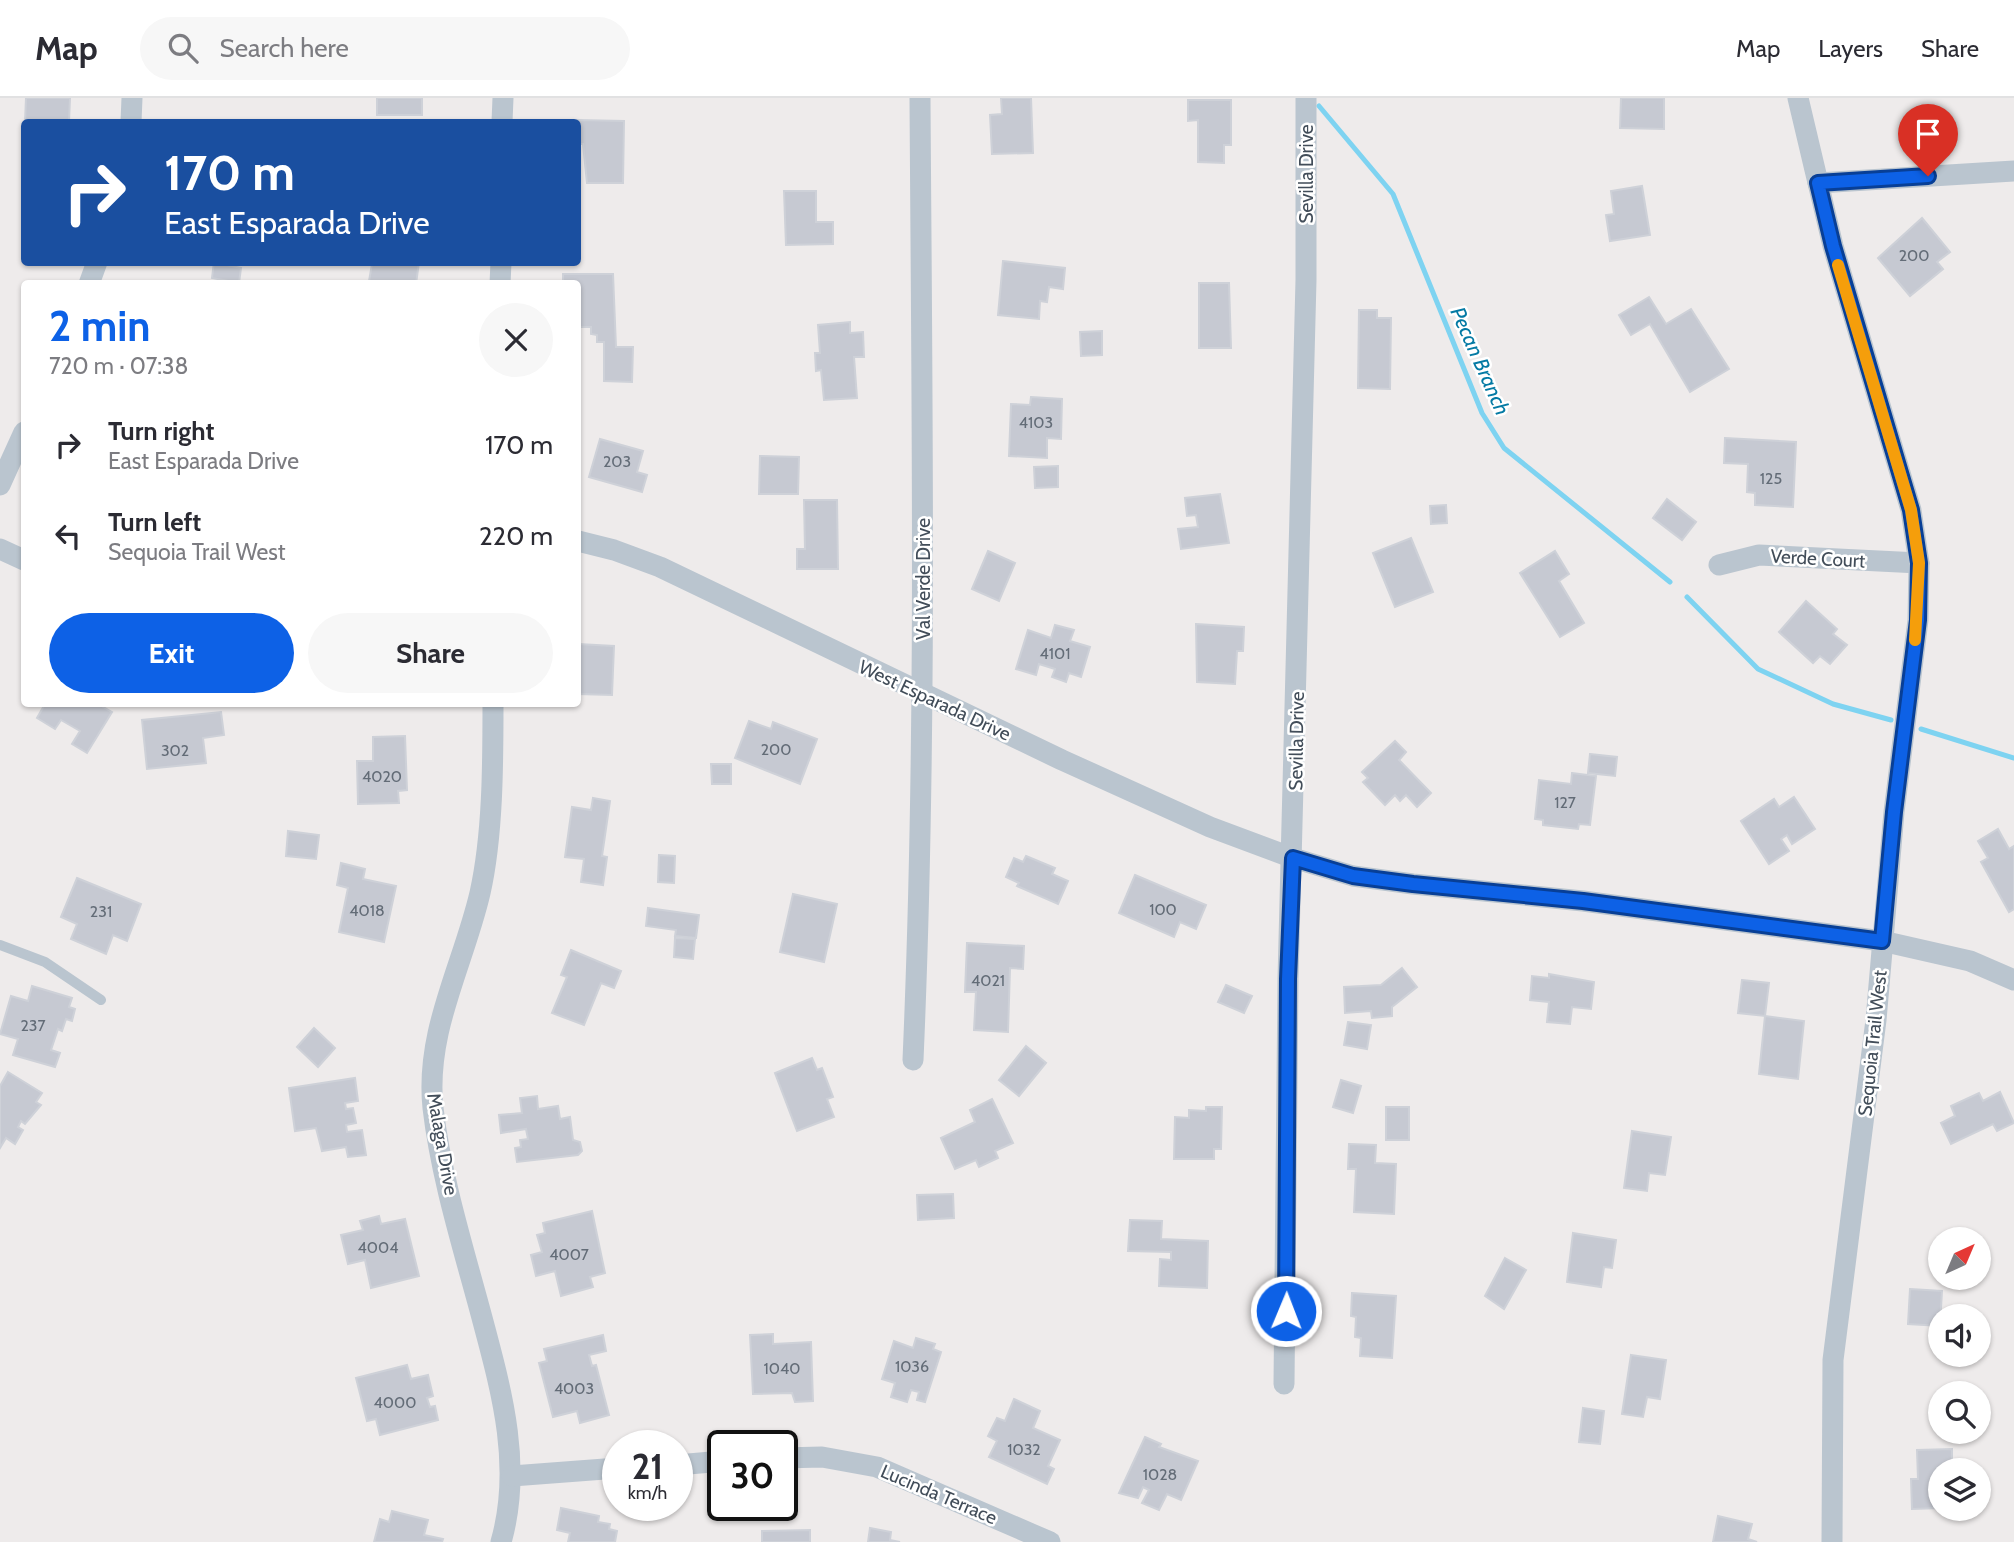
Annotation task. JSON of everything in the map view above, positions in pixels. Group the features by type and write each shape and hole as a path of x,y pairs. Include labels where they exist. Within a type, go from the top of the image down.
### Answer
{"street":[{"path":"131,119 132,98"},
{"path":"502,119 503,98"},
{"name":"Val Verde Drive","path":"913,1060 920,914 924,696 920,98"},
{"name":"Sevilla Drive","path":"1284,1384 1288,979 1306,280 1306,98"},
{"name":"Sequoia Trail West","path":"1798,98 1833,246 1911,510 1919,563 1918,620 1894,812 1876,1020 1833,1360 1832,1542"},
{"path":"1818,183 2014,171"},
{"path":"0,485 21,439"},
{"name":"West Esparada Drive","path":"581,542 614,550 660,567 924,696 1210,827 1293,858 1353,876 1583,901 1882,941 1970,961 2014,980"},
{"path":"0,549 21,559"},
{"name":"Verde Court","path":"1719,565 1759,555 1919,563"},
{"name":"Malaga Drive","path":"493,707 484,870 442,1010 432,1068 433,1109 457,1226 508,1421 512,1476 508,1519 502,1542"},
{"name":"Lucinda Terrace","path":"798,1458 822,1457 877,1467 1050,1542"},
{"path":"512,1476 602,1469"}],"lane":[{"path":"0,945 45,962 101,1000"}],"building":[{"path":"26,98 70,98 69,119 25,119"},
{"path":"377,98 422,98 422,115 377,115"},
{"path":"1001,98 1031,98 1033,153 992,154 990,115 1002,114"},
{"path":"1621,98 1664,98 1664,129 1620,128"},
{"path":"1188,100 1231,100 1231,145 1224,145 1224,163 1198,162 1198,120 1188,121"},
{"path":"581,120 624,121 623,183 587,183"},
{"path":"1642,186 1650,235 1610,241 1606,215 1614,214 1611,191"},
{"path":"784,191 816,191 816,222 833,222 833,244 786,245"},
{"path":"1922,218 1950,252 1937,262 1943,269 1910,296 1878,258"},
{"path":"1003,261 1065,268 1063,289 1049,287 1047,302 1040,301 1039,319 998,315"},
{"path":"214,266 241,268 239,280 212,278"},
{"path":"372,266 418,266 417,280 369,280"},
{"path":"563,274 613,274 616,347 633,347 632,382 604,381 604,342 597,342 597,335 591,334 591,327 581,327 581,280 563,280"},
{"path":"1199,283 1229,283 1231,348 1199,348"},
{"path":"1649,297 1666,324 1691,309 1729,369 1690,392 1650,324 1631,335 1619,315"},
{"path":"1359,310 1377,310 1377,318 1391,318 1390,389 1358,388"},
{"path":"850,322 850,333 863,332 864,357 854,357 857,398 824,400 821,370 816,371 815,353 820,353 818,325"},
{"path":"1102,331 1102,355 1081,356 1080,332"},
{"path":"1031,397 1062,399 1061,439 1047,438 1047,458 1009,456 1011,404 1030,405"},
{"path":"1725,438 1796,442 1793,507 1755,505 1755,493 1747,492 1748,464 1724,463"},
{"path":"600,439 643,451 637,472 647,475 642,492 589,477"},
{"path":"760,456 799,457 798,494 759,494"},
{"path":"1058,466 1058,487 1035,488 1034,467"},
{"path":"1220,494 1229,543 1181,549 1178,529 1198,527 1196,515 1187,516 1185,498"},
{"path":"1667,499 1696,522 1682,540 1653,518"},
{"path":"804,500 837,500 838,569 797,569 797,549 805,549"},
{"path":"1446,505 1447,523 1431,524 1430,506"},
{"path":"1411,538 1433,592 1395,607 1373,553"},
{"path":"988,551 1015,563 999,601 972,589"},
{"path":"1555,551 1569,574 1559,581 1584,623 1560,637 1520,573"},
{"path":"1806,601 1837,629 1833,634 1847,645 1830,664 1820,656 1813,663 1779,632"},
{"path":"1196,624 1244,627 1243,651 1237,651 1235,684 1197,682"},
{"path":"1055,625 1074,630 1070,641 1090,647 1081,677 1069,673 1066,682 1052,677 1055,669 1039,664 1036,675 1016,669 1028,630 1051,638"},
{"path":"581,644 614,646 612,695 581,694"},
{"path":"43,707 103,707 112,712 87,753 72,744 80,731 61,720 55,729 37,718"},
{"path":"221,712 224,735 203,738 206,763 147,769 142,720"},
{"path":"749,721 771,729 773,722 817,739 800,784 735,758"},
{"path":"405,736 407,790 398,791 399,803 358,804 357,761 373,761 373,737"},
{"path":"1395,741 1406,752 1399,760 1431,793 1417,807 1406,795 1400,801 1395,795 1385,805 1363,782 1368,778 1362,772"},
{"path":"1590,754 1617,757 1615,776 1588,773"},
{"path":"711,764 731,764 731,784 712,784"},
{"path":"1572,773 1596,776 1590,825 1579,824 1578,829 1543,825 1543,820 1535,819 1539,780 1571,784"},
{"path":"1794,797 1815,829 1792,844 1787,835 1781,839 1789,851 1769,864 1741,821 1774,799 1779,807"},
{"path":"593,798 610,801 602,856 607,857 603,885 581,882 584,859 565,857 572,807 591,810"},
{"path":"1998,829 2009,849 2014,846 2014,909 2009,912 1981,862 1988,858 1978,841"},
{"path":"288,831 319,835 316,859 286,856"},
{"path":"659,855 675,856 674,883 658,882"},
{"path":"1026,856 1055,868 1052,874 1068,881 1058,904 1017,886 1019,883 1006,877 1014,858 1023,862"},
{"path":"341,863 365,869 363,879 396,886 384,942 339,932 348,888 337,885"},
{"path":"1135,875 1206,905 1196,929 1180,922 1174,937 1119,913"},
{"path":"77,878 141,904 127,941 113,935 106,954 71,939 77,924 61,917"},
{"path":"793,894 837,904 824,962 780,952"},
{"path":"648,908 699,915 696,938 675,936 676,930 646,926"},
{"path":"675,938 695,939 693,959 674,957"},
{"path":"967,943 1024,946 1023,969 1010,968 1008,1032 974,1030 976,992 965,992"},
{"path":"571,950 621,971 614,988 601,983 584,1025 552,1013 567,977 561,975"},
{"path":"1402,968 1417,987 1392,1007 1392,1016 1372,1018 1371,1011 1345,1013 1344,987 1381,985"},
{"path":"1549,974 1594,982 1591,1009 1572,1007 1570,1024 1547,1022 1549,1002 1530,1000 1532,976 1549,978"},
{"path":"1742,980 1769,983 1765,1016 1738,1013"},
{"path":"1226,985 1252,996 1244,1013 1218,1002"},
{"path":"32,986 72,998 69,1007 75,1009 72,1021 66,1019 62,1031 58,1029 51,1050 60,1053 55,1067 13,1055 18,1039 0,1034 11,996 28,1001"},
{"path":"1765,1016 1804,1021 1798,1079 1759,1074"},
{"path":"1348,1022 1371,1025 1367,1049 1344,1045"},
{"path":"314,1028 335,1048 318,1067 297,1047"},
{"path":"1026,1046 1046,1063 1019,1096 999,1080"},
{"path":"812,1058 817,1070 822,1068 833,1097 827,1099 834,1117 797,1131 775,1073"},
{"path":"8,1072 42,1093 36,1102 41,1105 25,1124 21,1121 18,1127 23,1130 15,1144 6,1138 0,1148 0,1086"},
{"path":"355,1078 358,1101 345,1103 346,1109 353,1108 356,1123 346,1125 347,1132 362,1130 366,1155 348,1157 346,1147 322,1151 316,1128 295,1131 289,1088"},
{"path":"1341,1080 1361,1086 1353,1113 1333,1107"},
{"path":"2000,1092 2014,1123 1997,1131 1993,1124 1951,1144 1941,1123 1955,1116 1951,1106 1979,1093 1983,1101"},
{"path":"537,1096 538,1109 558,1106 560,1119 570,1117 573,1140 580,1142 582,1151 578,1155 517,1162 515,1148 521,1147 520,1140 528,1139 526,1129 501,1133 499,1115 522,1113 520,1098"},
{"path":"992,1099 1013,1143 995,1151 998,1158 979,1167 976,1160 955,1169 941,1138 975,1122 970,1110"},
{"path":"1206,1107 1222,1107 1221,1149 1214,1149 1214,1159 1174,1159 1175,1117 1189,1118 1189,1110 1206,1111"},
{"path":"1386,1107 1409,1107 1409,1140 1386,1140"},
{"path":"1632,1131 1671,1137 1665,1175 1649,1173 1647,1191 1624,1188"},
{"path":"1349,1144 1376,1145 1375,1163 1396,1164 1394,1214 1354,1212 1356,1169 1348,1169"},
{"path":"953,1194 954,1218 918,1220 917,1195"},
{"path":"592,1211 605,1273 590,1277 593,1287 561,1296 555,1271 536,1276 531,1255 542,1252 537,1235 545,1233 543,1223"},
{"path":"379,1216 381,1224 405,1219 419,1276 371,1288 365,1260 348,1264 341,1235 363,1230 360,1221"},
{"path":"1130,1220 1162,1221 1161,1239 1208,1241 1207,1288 1159,1286 1160,1259 1171,1260 1171,1252 1128,1251"},
{"path":"1573,1233 1616,1240 1612,1268 1604,1267 1601,1287 1567,1282"},
{"path":"1505,1258 1526,1270 1504,1309 1485,1296"},
{"path":"1910,1289 1942,1291 1941,1304 1928,1304 1928,1325 1908,1324"},
{"path":"1352,1293 1396,1296 1392,1358 1360,1356 1361,1338 1355,1337 1356,1317 1351,1316"},
{"path":"773,1334 773,1344 811,1342 813,1401 795,1402 792,1393 753,1394 750,1335"},
{"path":"603,1335 606,1351 589,1355 592,1366 596,1365 609,1415 580,1423 577,1411 553,1417 539,1363 547,1361 544,1349"},
{"path":"916,1338 935,1344 933,1349 941,1352 925,1402 917,1400 919,1392 911,1390 907,1402 891,1397 895,1383 882,1379 894,1341 913,1348"},
{"path":"1631,1355 1666,1360 1660,1399 1647,1397 1643,1417 1622,1414"},
{"path":"407,1365 411,1379 428,1375 433,1396 427,1398 430,1407 435,1406 438,1420 380,1435 376,1419 367,1421 356,1378"},
{"path":"1014,1399 1040,1411 1033,1428 1060,1440 1048,1466 1054,1469 1047,1484 989,1457 997,1441 988,1436 997,1418 1005,1421"},
{"path":"1583,1408 1604,1411 1600,1444 1579,1442"},
{"path":"1145,1437 1161,1444 1159,1447 1198,1461 1181,1500 1167,1494 1159,1510 1142,1503 1149,1490 1143,1487 1138,1498 1119,1493"},
{"path":"1952,1449 1952,1458 1928,1458 1928,1508 1912,1509 1911,1479 1918,1479 1917,1450"},
{"path":"561,1508 599,1516 598,1522 610,1524 609,1529 617,1531 615,1542 568,1542 570,1533 557,1530"},
{"path":"392,1511 428,1520 424,1535 443,1539 442,1542 374,1542 380,1519 389,1522"},
{"path":"1718,1516 1752,1524 1748,1539 1757,1542 1713,1542"},
{"path":"870,1528 891,1532 890,1540 900,1542 868,1542"},
{"path":"810,1530 810,1542 762,1542 762,1531"}],"waterway":[{"name":"Pecan Branch","path":"1319,106 1393,194 1482,413 1504,448 1670,582"},
{"name":"Pecan Branch","path":"1687,597 1758,669 1833,704 1891,720"},
{"name":"Pecan Branch","path":"1921,729 2014,758"}],"slow traffic":[{"path":"1838,265 1911,510 1919,563 1915,640"}],"route":[{"path":"1286,1311 1288,979 1293,858 1353,876 1583,901 1821,935 1882,941 1894,812 1918,620 1919,563 1911,510 1833,246 1818,183 1928,176"}]}
